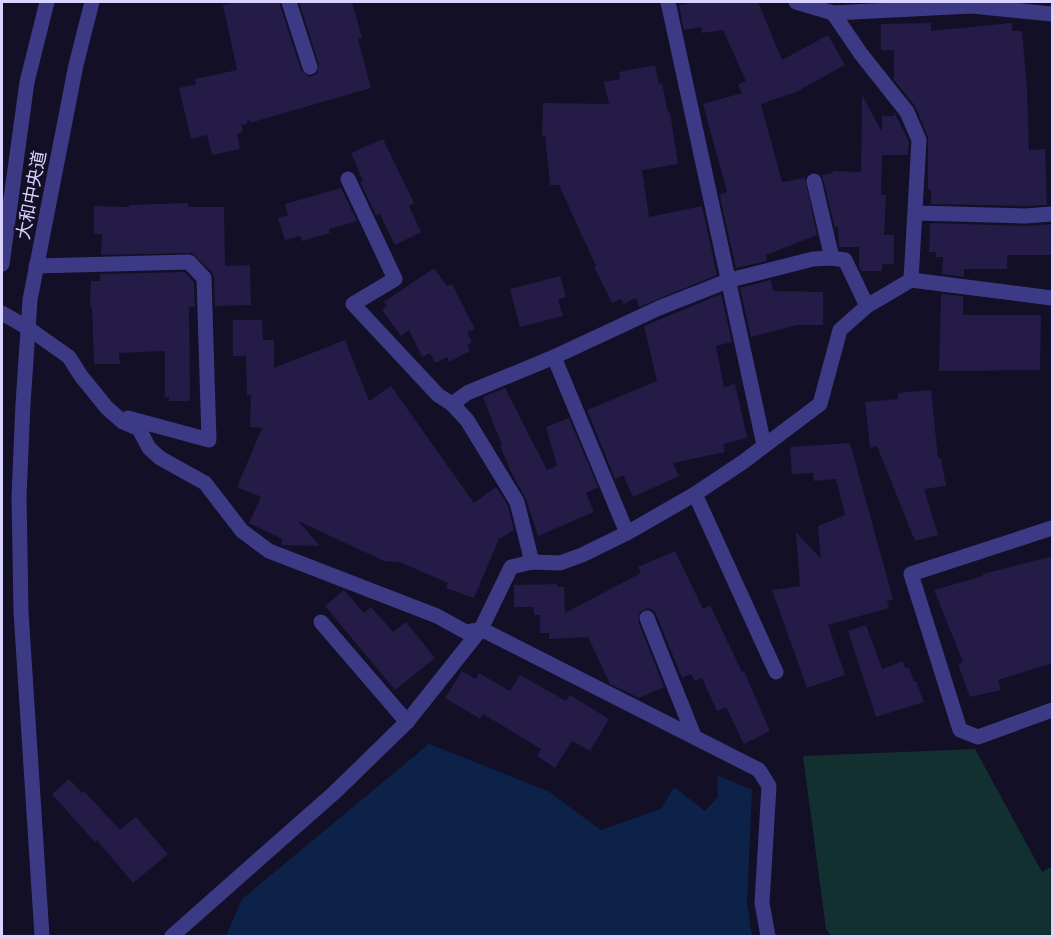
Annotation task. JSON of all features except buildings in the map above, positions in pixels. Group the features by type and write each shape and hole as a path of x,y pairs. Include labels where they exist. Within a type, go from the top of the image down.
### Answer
{"street":[{"name":"大和中央道","path":"2,264 27,82 47,2"},
{"name":"大和中央道","path":"42,936 21,612 19,496 30,300 76,65 92,2"},
{"path":"289,2 310,67"},
{"path":"668,2 764,445"},
{"path":"796,2 833,13 972,6 1053,14"},
{"path":"833,13 861,54 907,112 919,140 911,280"},
{"path":"348,179 394,279 353,304 438,395 452,404 467,420 517,502 532,562"},
{"path":"814,181 832,258"},
{"path":"916,213 1025,216 1053,214"},
{"path":"452,404 467,393 554,357 659,308 730,280 813,259 845,260 867,306"},
{"path":"36,266 189,262 204,278 208,440 114,414"},
{"path":"172,936 334,793 407,722 481,629 511,567 532,562 560,563 582,555 627,534 695,494 743,462 819,404 840,330 867,306 911,280 1053,298"},
{"path":"2,313 69,357 81,376 114,414 123,422 139,429 149,448 160,458 205,483 242,531 269,551 437,616 466,632 481,629 759,770 769,786 762,903 768,936"},
{"path":"554,357 627,534"},
{"path":"695,494 776,672"},
{"path":"1053,528 911,574 960,730 978,737 1053,710"},
{"path":"647,618 694,736"},
{"path":"321,622 407,722"}],"green space":[{"path":"975,749 1042,872 1052,866 1052,936 831,936 826,929 803,756"}],"water":[{"path":"429,744 548,791 601,830 661,809 674,787 705,811 718,797 717,775 752,790 747,903 752,936 226,936 242,899"}]}
